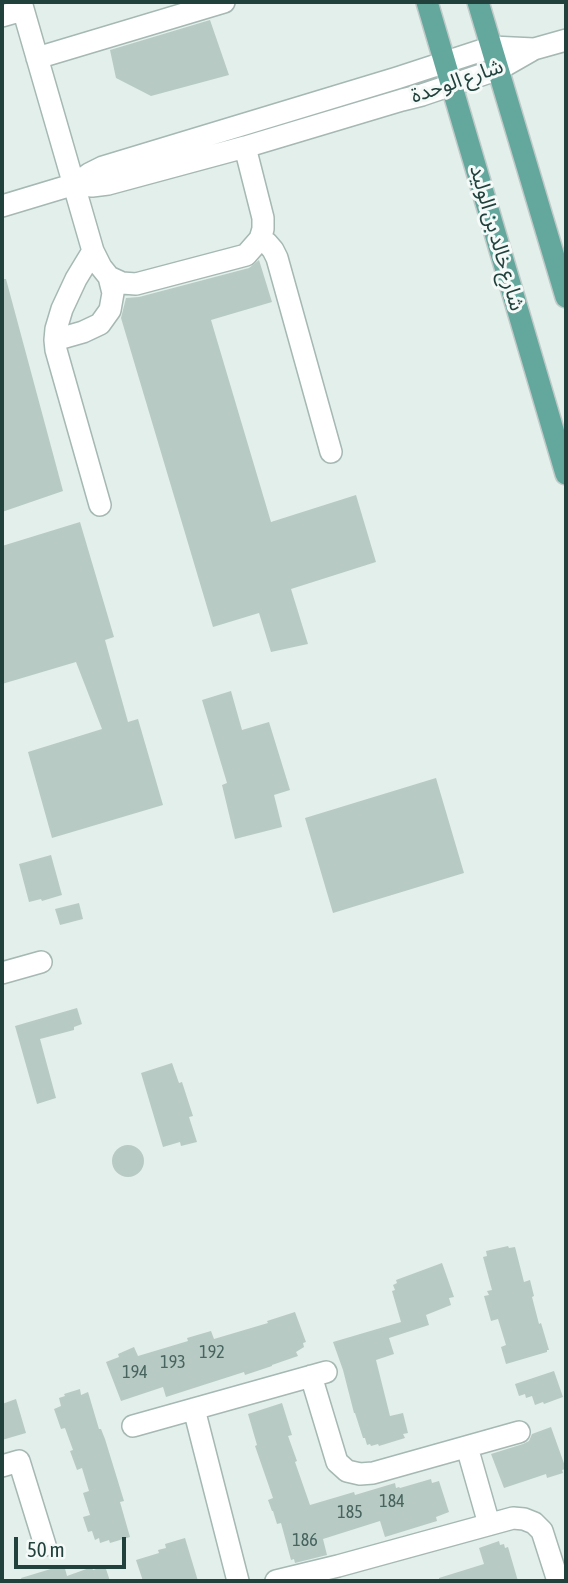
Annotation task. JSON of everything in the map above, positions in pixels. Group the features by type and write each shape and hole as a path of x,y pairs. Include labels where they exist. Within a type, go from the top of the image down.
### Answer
{"main road":[{"name":"شارع خالد بن الوليد","path":"427,2 566,474"},
{"path":"478,2 566,297"}],"street":[{"path":"37,58 226,2 235,7 238,2"},
{"path":"2,16 22,6 93,251 109,278 113,293 110,310 100,324 55,340"},
{"path":"534,49 566,40"},
{"name":"شارع الوحدة","path":"2,206 75,184 103,167 492,47 534,49"},
{"name":"شارع الوحدة","path":"75,184 108,184 245,147 452,85 499,69 534,49"},
{"path":"109,278 136,284 246,255 260,239 263,218 245,147"},
{"path":"260,239 274,250 277,258 331,453"},
{"path":"93,251 62,309 55,340 100,505"},
{"path":"2,973 41,962"},
{"path":"133,1426 319,1374 337,1462 347,1471 360,1475 519,1432"},
{"path":"194,1409 239,1581"},
{"path":"467,1447 489,1524"},
{"path":"2,1466 19,1461 45,1545"},
{"path":"281,1581 513,1518 534,1523 542,1531 558,1581"}],"building":[{"path":"210,20 229,75 151,96 116,78 110,50"},
{"path":"259,260 272,302 211,320 271,522 356,495 376,562 291,589 308,644 271,652 259,613 213,627 121,318 126,298 139,297 249,268"},
{"path":"2,279 6,279 63,491 2,512"},
{"path":"80,522 114,637 105,640 128,722 138,719 163,805 52,838 28,752 102,729 76,662 2,684 2,546"},
{"path":"231,691 242,730 269,722 290,790 274,795 282,827 235,839 222,785 227,783 202,700"},
{"path":"436,778 464,873 333,913 305,818"},
{"path":"51,855 62,895 29,902 19,864"},
{"path":"79,903 83,919 60,925 55,909"},
{"path":"77,1008 82,1024 74,1027 74,1030 40,1039 56,1098 37,1104 15,1026"},
{"path":"172,1063 179,1083 182,1082 193,1116 189,1117 197,1142 181,1146 180,1142 163,1147 141,1073"},
{"path":"128,1145 139,1150 144,1161 139,1172 128,1177 117,1172 112,1161 117,1150"},
{"path":"515,1247 524,1282 530,1280 539,1324 541,1323 549,1350 506,1364 501,1347 506,1345 498,1319 491,1321 484,1296 489,1295 487,1291 492,1290 483,1257 487,1256 486,1251"},
{"path":"442,1263 454,1297 449,1298 451,1305 426,1315 429,1325 389,1338 394,1354 376,1360 390,1416 403,1413 408,1433 403,1434 405,1438 379,1446 367,1445 354,1413 333,1342 401,1322 392,1291 395,1290 393,1285 397,1283 396,1280"},
{"path":"295,1312 306,1342 303,1343 304,1347 296,1352 298,1356 245,1375 244,1372 166,1397 163,1387 121,1401 106,1362 134,1347 138,1356 211,1331 214,1339"},
{"path":"554,1371 563,1397 535,1405 532,1396 519,1396 515,1384"},
{"path":"80,1389 81,1395 88,1392 124,1501 120,1502 130,1537 110,1543 109,1540 100,1543 99,1538 95,1540 92,1531 88,1532 83,1517 90,1515 83,1493 89,1491 82,1468 77,1470 65,1428 61,1429 54,1409 61,1406 59,1398 65,1396 64,1394"},
{"path":"16,1399 26,1433 2,1440 2,1404"},
{"path":"282,1403 292,1435 288,1436 297,1461 295,1462 310,1505 395,1483 396,1488 400,1488 431,1479 432,1483 439,1481 449,1512 436,1517 437,1521 385,1537 380,1521 323,1539 327,1555 295,1563 294,1559 291,1560 281,1523 277,1524 268,1500 273,1498 255,1446 257,1445 248,1414"},
{"path":"551,1427 566,1469 562,1470 563,1473 547,1478 546,1474 504,1488 491,1454 523,1444 529,1441 532,1434"},
{"path":"185,1538 198,1581 143,1581 136,1560 159,1553 158,1550 166,1548 165,1544"},
{"path":"499,1541 500,1545 508,1547 518,1581 439,1581 439,1578 484,1564 479,1548"},
{"path":"64,1565 67,1576 92,1567 93,1570 105,1566 110,1581 22,1581 21,1578"}]}
